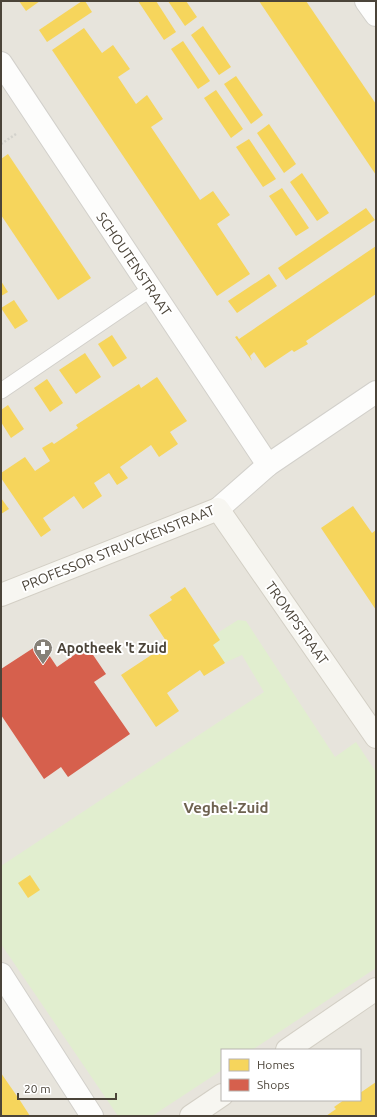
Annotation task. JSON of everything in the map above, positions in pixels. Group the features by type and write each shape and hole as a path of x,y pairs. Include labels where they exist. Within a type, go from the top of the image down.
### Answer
{"street":[{"path":"366,1 376,16"},
{"name":"SCHOUTENSTRAAT","path":"1,63 268,465"},
{"name":"PROFESSOR STRUYCKENSTRAAT","path":"1,595 218,509 268,465 376,392"},
{"name":"TROMPSTRAAT","path":"218,509 376,737"},
{"path":"1,974 92,1116"},
{"path":"288,1049 376,989"},
{"path":"194,1115 221,1096"}],"lane":[{"path":"1,391 151,289"}],"shaded area":[{"path":"1,1 376,1 376,1116 1,1116"}],"green space":[{"path":"238,620 246,621 335,757 356,742 376,772 376,968 254,1049 221,1049 221,1071 152,1116 118,1116 1,944 1,866 264,692 242,655 215,667 200,644"}],"building: Homes":[{"path":"19,1 40,1 26,11"},
{"path":"82,1 85,1 92,12 47,42 39,30"},
{"path":"138,1 156,1 176,32 164,40"},
{"path":"168,1 186,1 197,17 185,26"},
{"path":"259,1 306,1 376,104 376,175"},
{"path":"203,26 231,67 219,75 191,35"},
{"path":"84,28 102,53 113,45 130,69 118,77 136,104 147,95 163,119 151,127 200,200 213,191 230,215 217,224 250,274 217,296 52,50"},
{"path":"183,41 210,81 198,89 171,49"},
{"path":"236,76 263,115 251,124 224,84"},
{"path":"216,90 243,129 231,138 204,98"},
{"path":"269,124 296,164 284,173 257,133"},
{"path":"249,139 276,179 263,187 236,147"},
{"path":"8,154 91,278 58,300 1,215 1,159"},
{"path":"302,173 329,213 317,221 290,182"},
{"path":"282,188 309,228 296,236 269,196"},
{"path":"366,208 375,220 286,280 278,268"},
{"path":"376,246 376,294 306,341 308,344 294,352 292,350 265,368 254,352 250,356 252,361 235,337 237,336 239,339"},
{"path":"269,274 277,286 237,313 228,301"},
{"path":"1,281 8,292 1,296"},
{"path":"14,300 28,321 15,329 1,308"},
{"path":"112,335 127,358 113,367 98,344"},
{"path":"85,353 101,377 76,394 59,370"},
{"path":"157,377 187,421 170,432 178,444 159,457 151,445 120,467 128,478 117,485 109,473 94,483 102,496 83,509 74,496 43,518 51,530 41,537 1,478 1,473 25,457 35,471 50,461 42,448 52,442 54,444 78,428 76,425 139,384 141,388"},
{"path":"47,379 63,403 50,412 34,388"},
{"path":"8,405 24,429 11,438 1,422 1,410"},
{"path":"1,498 9,509 1,514"},
{"path":"353,506 372,533 376,530 376,610 321,528"},
{"path":"185,587 220,640 213,645 225,663 204,676 200,670 167,693 179,711 156,727 121,675 168,644 149,615 172,600 170,597"},
{"path":"30,875 40,890 28,898 18,883"},
{"path":"1,1073 21,1102 30,1116 1,1116"},
{"path":"376,1082 376,1116 326,1116 336,1109 334,1107 343,1101 361,1101 361,1092"}],"building: Shops":[{"path":"41,643 57,667 87,646 106,674 94,682 130,734 68,777 61,767 44,779 1,715 1,669"}],"place":[{"name":"Apotheek 't Zuid","path":"43,665"}],"district":[{"name":"Veghel-Zuid","path":"226,808"}]}
